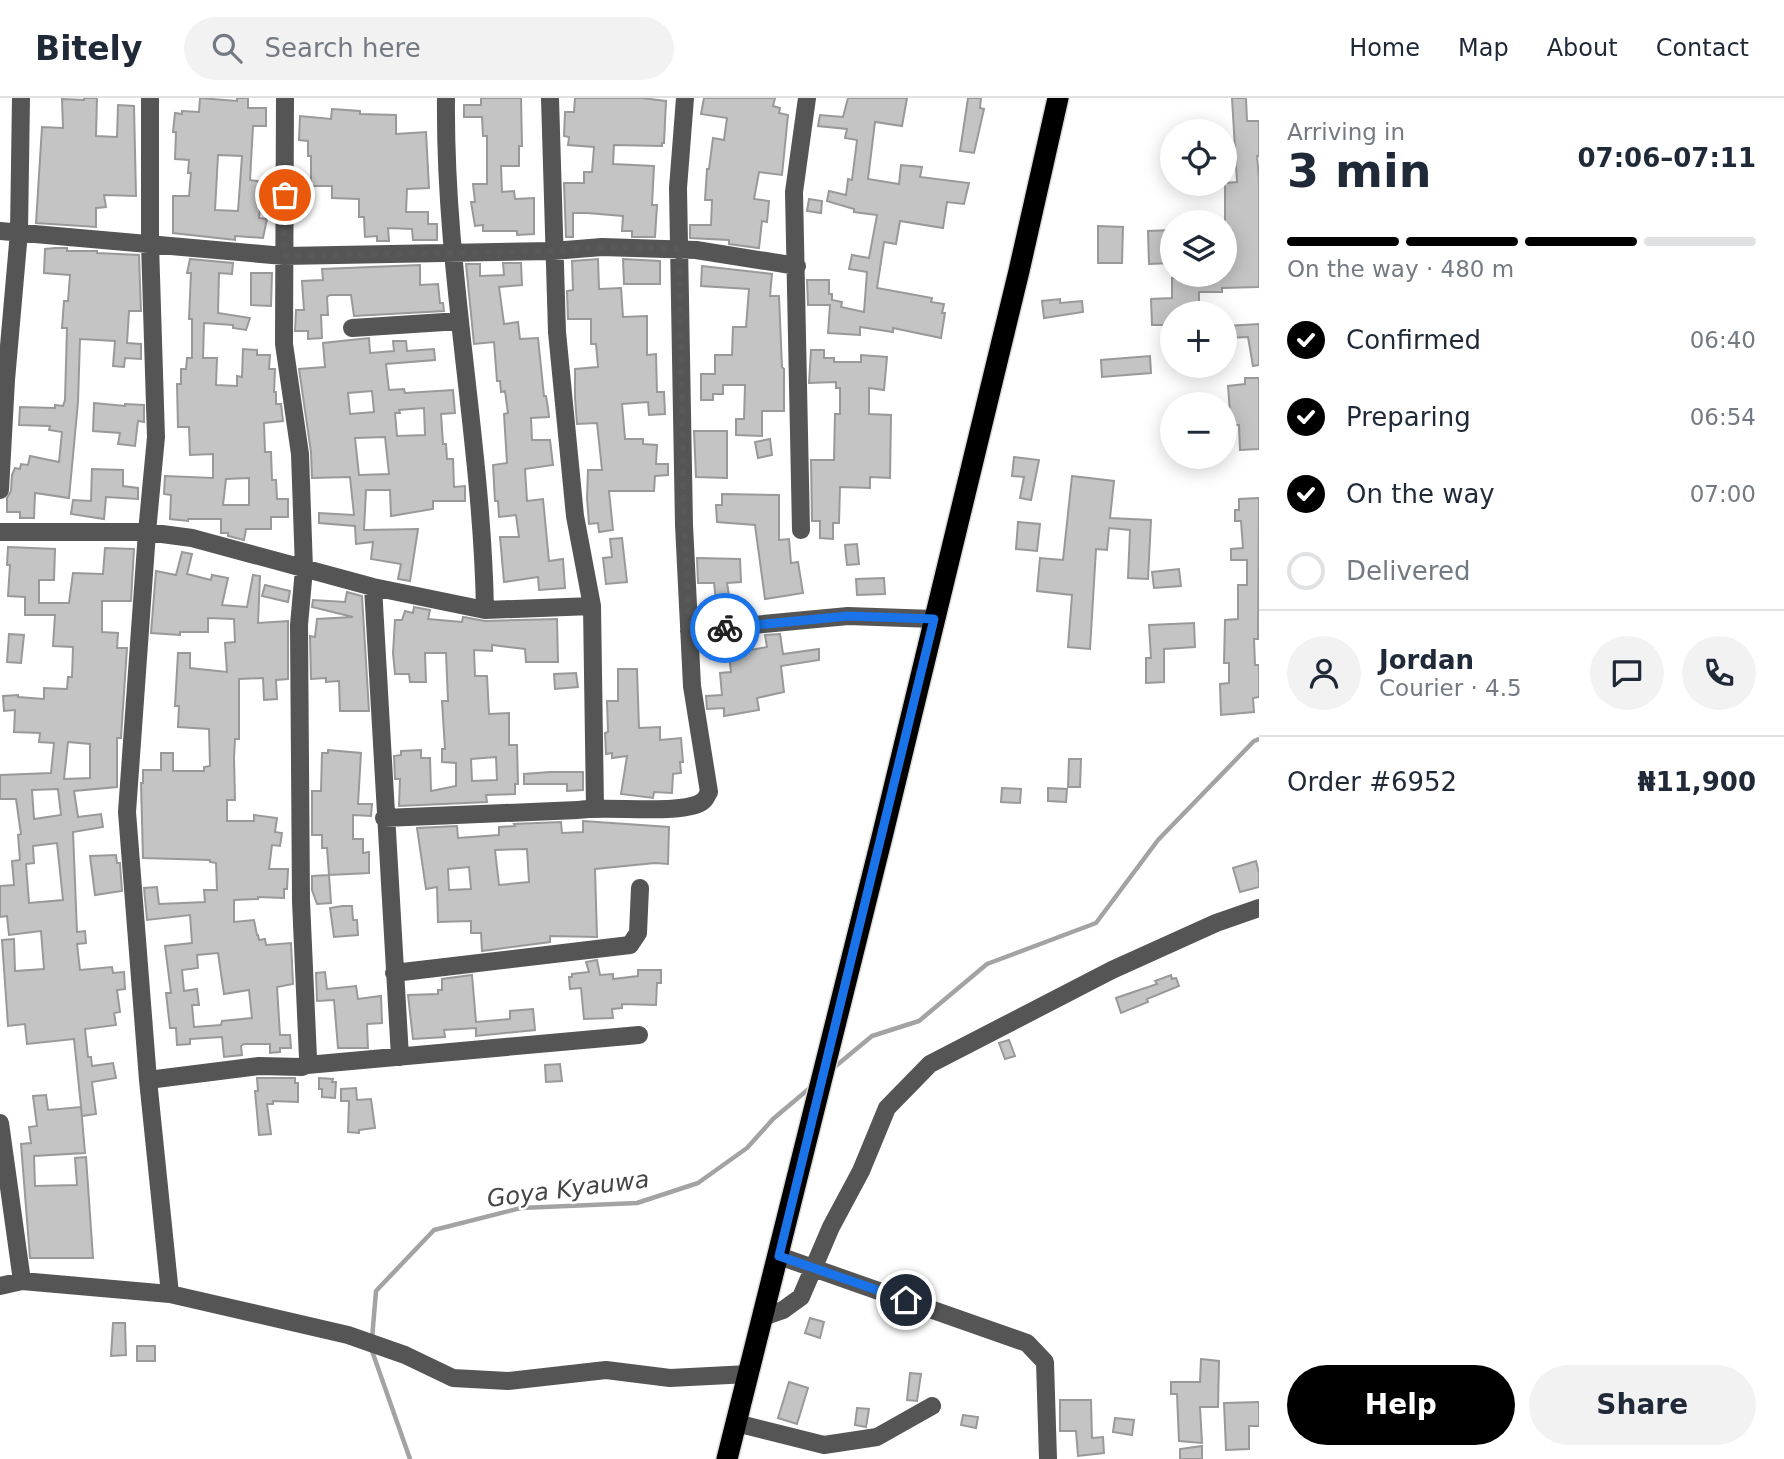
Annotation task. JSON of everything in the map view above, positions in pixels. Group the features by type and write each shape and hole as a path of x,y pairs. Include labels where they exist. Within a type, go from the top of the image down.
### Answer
{"highway":[{"path":"727,1459 838,1018 1019,271 1058,98"}],"street":[{"path":"0,490 19,232 21,98"},
{"path":"150,98 150,244 156,437 127,812 148,1080 170,1294"},
{"path":"285,98 284,344 300,454 304,569 299,625 301,901 307,1065"},
{"path":"446,98 453,252 484,544 485,610"},
{"path":"550,98 557,332 575,516 592,606 595,807"},
{"path":"384,818 578,810 595,807 678,809 702,802 709,792 692,685 684,525 678,188 685,98"},
{"path":"802,530 794,192 807,98"},
{"path":"0,231 284,256 553,251 602,247 696,250 797,266"},
{"path":"352,328 460,321"},
{"path":"0,532 147,532 192,538 373,587 485,610 592,606"},
{"path":"373,587 384,818 400,1057"},
{"path":"690,631 848,616 934,619"},
{"path":"394,973 630,945 638,933 640,888"},
{"path":"763,1317 783,1310 801,1297 831,1227 861,1171 887,1108 930,1064 1112,970 1216,923 1259,908"},
{"path":"148,1080 259,1066 307,1065 639,1035"},
{"path":"0,1123 22,1281"},
{"path":"779,1256 1027,1343 1045,1362 1048,1459"},
{"path":"0,1286 22,1281 170,1294 348,1335 405,1355 453,1378 508,1381 606,1370 670,1378 748,1374"},
{"path":"736,1423 824,1445 877,1437 932,1406"}],"building":[{"path":"97,98 96,136 117,137 118,105 134,106 136,196 104,195 106,207 96,208 96,227 36,223 42,127 63,128 62,99"},
{"path":"200,98 237,101 237,98 248,98 248,108 266,108 266,126 253,126 250,180 263,182 259,218 267,219 263,238 235,236 235,240 173,233 173,196 189,196 191,173 188,173 189,160 175,159 175,113 199,112","holes":["218,155 242,156 238,211 215,210"]},
{"path":"481,98 521,98 522,146 519,146 519,166 501,166 502,192 514,191 515,199 534,198 534,234 483,231 483,225 475,226 471,202 475,202 473,184 487,184 487,136 483,136 482,117 464,117 464,105 481,105"},
{"path":"575,98 642,98 666,101 662,146 614,145 613,164 654,166 652,205 657,205 655,237 632,237 632,231 622,231 623,216 573,213 573,237 566,237 564,183 584,183 584,172 592,172 594,147 568,145 569,137 564,136 565,112 574,112"},
{"path":"704,98 775,98 773,106 780,108 779,113 788,115 782,175 759,172 754,199 769,201 767,222 762,221 759,248 729,244 729,240 690,238 690,225 711,225 712,200 705,200 707,169 713,138 724,140 727,118 701,114"},
{"path":"848,98 907,98 902,126 875,122 868,179 899,184 901,165 922,167 920,177 969,183 964,204 947,202 943,228 900,221 896,244 884,242 877,288 932,298 931,302 944,304 941,338 893,328 893,332 860,327 860,335 828,333 830,305 808,305 807,280 829,280 832,300 842,302 841,307 864,312 867,272 849,269 852,255 869,258 877,215 854,212 854,209 827,201 829,191 846,195 848,179 852,180 857,140 845,138 847,129 818,126 820,115 843,117"},
{"path":"968,98 981,98 980,108 984,109 974,153 960,151"},
{"path":"1232,98 1246,98 1247,121 1259,121 1259,287 1199,292 1199,301 1160,301 1160,325 1152,325 1151,299 1172,298 1172,287 1237,287 1237,210 1225,210 1225,196 1237,196 1237,119 1233,119"},
{"path":"332,109 360,111 360,114 396,115 396,134 426,132 429,188 407,189 406,212 428,212 428,224 437,224 437,240 413,240 412,229 388,228 389,241 377,241 377,236 365,237 364,217 359,217 359,199 332,198 332,186 311,186 308,141 299,140 300,116 331,119"},
{"path":"809,199 822,201 821,213 807,211"},
{"path":"1098,226 1123,227 1122,263 1098,263"},
{"path":"1160,230 1160,264 1149,264 1148,231"},
{"path":"45,249 139,255 141,311 129,311 127,343 141,344 141,359 125,358 124,367 113,366 115,341 80,339 78,402 69,498 35,493 34,518 20,518 20,512 7,512 7,498 15,468 20,469 21,464 28,465 30,456 59,462 62,432 49,430 50,426 19,425 20,407 55,408 55,405 63,406 65,400 67,328 62,328 70,275 44,273"},
{"path":"190,259 233,263 232,274 219,273 218,313 250,318 246,330 233,328 233,325 204,323 203,358 217,358 216,385 237,386 237,376 242,377 243,349 257,350 257,355 270,355 269,369 275,369 274,392 276,404 281,404 283,421 264,423 265,452 271,452 272,480 276,480 277,499 288,499 288,517 271,517 271,529 246,529 244,540 221,533 221,519 170,519 171,495 164,494 165,476 213,478 213,454 190,455 189,427 178,427 177,384 181,384 181,369 186,369 187,358 192,358 192,319 189,319 191,273 187,273","holes":["249,478 249,505 223,505 226,479"]},
{"path":"598,259 599,289 621,288 623,317 647,316 647,355 656,354 657,392 664,392 665,414 649,415 648,402 622,404 625,439 643,439 643,444 657,445 656,464 668,464 668,475 655,476 654,491 609,491 613,530 599,532 598,523 589,524 587,498 588,470 602,470 597,423 577,424 575,398 575,369 598,367 596,344 591,344 591,319 568,319 567,291 573,290 572,261"},
{"path":"623,259 660,261 660,284 624,284"},
{"path":"503,263 521,263 522,285 499,287 504,324 518,322 520,339 538,338 549,417 531,418 532,440 550,440 553,465 525,469 527,501 543,499 549,561 563,559 565,588 539,590 538,577 504,582 500,537 519,537 516,515 499,517 498,501 495,501 493,465 507,463 504,414 508,413 505,391 501,392 500,381 497,381 494,342 474,344 466,264 480,264 480,276 504,275"},
{"path":"420,265 420,285 438,284 440,303 443,303 444,311 354,316 351,295 330,295 327,297 328,315 321,315 322,338 308,339 308,331 295,331 296,310 304,310 302,281 323,280 322,269"},
{"path":"702,266 772,274 770,296 779,296 784,411 762,411 762,436 736,435 736,419 744,419 745,385 723,385 723,394 713,394 713,400 701,400 701,374 715,374 715,355 732,355 733,327 746,327 749,289 701,286"},
{"path":"251,273 272,273 271,306 251,305"},
{"path":"1060,299 1060,303 1082,301 1083,312 1044,318 1042,301"},
{"path":"1259,324 1259,365 1253,366 1248,337 1237,338 1237,325"},
{"path":"369,338 370,353 394,351 393,341 406,341 407,351 434,349 435,360 386,364 389,390 404,389 405,393 453,390 455,413 441,414 443,444 446,444 447,459 453,459 454,487 465,486 465,501 433,501 433,509 391,516 390,490 366,490 364,530 418,529 410,581 398,579 401,564 371,559 373,542 356,544 355,526 319,523 319,513 354,515 350,477 312,478 299,369 325,367 323,343","holes":["372,391 374,412 350,414 348,393","424,408 425,435 397,436 395,413 400,413 399,410","385,437 389,474 359,475 355,438"]},
{"path":"811,350 824,350 824,358 834,358 834,362 861,362 861,355 887,357 884,390 869,388 869,414 891,415 890,478 870,477 870,488 840,487 839,523 833,523 833,539 820,538 820,521 812,521 811,460 834,460 835,414 840,414 840,388 836,388 836,382 809,383"},
{"path":"1150,356 1151,373 1102,377 1101,360"},
{"path":"1245,378 1259,378 1259,449 1240,450 1237,392 1228,392 1228,386 1245,384"},
{"path":"94,403 144,405 144,422 138,421 135,446 118,444 120,433 93,431"},
{"path":"694,431 727,431 727,478 696,477"},
{"path":"770,439 772,455 758,458 755,442"},
{"path":"1014,457 1039,460 1031,500 1020,498 1024,477 1012,476"},
{"path":"92,469 123,470 123,486 138,488 138,499 106,497 104,519 71,514 73,500 91,501"},
{"path":"1072,476 1114,481 1110,518 1151,520 1148,579 1128,578 1130,530 1109,528 1107,550 1096,549 1090,649 1068,647 1072,595 1037,591 1040,558 1063,560"},
{"path":"722,494 779,495 779,540 789,539 791,563 798,562 803,593 765,599 755,525 717,522 716,505 722,505"},
{"path":"1259,498 1258,639 1254,639 1255,665 1259,665 1259,697 1253,698 1254,712 1221,715 1220,684 1229,683 1229,663 1224,663 1225,620 1238,619 1238,585 1247,585 1247,560 1231,560 1231,549 1243,548 1241,521 1235,521 1235,510 1239,510 1239,499"},
{"path":"1018,522 1040,524 1037,551 1016,549"},
{"path":"622,538 627,582 606,584 603,558 612,557 610,539"},
{"path":"857,544 859,564 847,565 845,545"},
{"path":"8,547 55,549 54,580 39,580 39,603 69,603 73,573 103,574 105,548 134,549 131,601 102,601 102,632 118,633 117,648 127,648 121,738 117,738 117,787 74,791 78,817 101,814 103,827 73,832 77,932 85,931 86,943 77,944 80,970 112,967 113,973 124,972 125,989 117,990 120,1012 114,1013 116,1025 85,1029 88,1057 91,1057 92,1066 113,1063 116,1078 92,1082 96,1114 82,1116 74,1039 27,1044 25,1024 8,1026 2,940 14,939 15,971 44,969 41,931 9,935 7,916 0,917 0,886 14,885 12,861 20,860 18,835 21,834 16,799 0,799 0,775 51,773 54,743 39,742 40,733 14,732 15,710 4,711 3,696 44,699 44,688 67,689 68,677 72,677 73,647 53,646 55,615 25,615 25,597 8,596 10,565 7,565","holes":["68,742 90,744 90,778 64,779","58,789 61,815 34,819 32,790","57,843 63,900 29,903 26,864 34,863 33,846"]},
{"path":"182,552 192,554 187,574 211,580 212,575 228,578 222,605 247,607 253,575 260,576 258,623 288,621 288,679 276,680 277,699 264,700 263,678 239,679 239,739 235,739 234,758 235,800 227,800 227,821 254,821 254,815 277,818 275,832 282,833 280,846 272,845 269,869 288,869 284,898 234,900 234,922 254,920 259,940 265,939 266,945 291,943 293,984 277,987 280,1035 290,1035 291,1048 280,1048 280,1052 270,1053 270,1044 244,1044 241,1046 242,1055 224,1057 222,1037 190,1039 190,1044 177,1045 176,1028 170,1028 166,993 171,993 165,946 192,943 190,915 147,920 144,888 157,887 159,904 205,902 204,890 217,890 216,863 210,860 143,858 143,770 161,770 161,753 173,753 173,771 204,771 204,767 210,766 209,729 178,727 179,706 175,706 178,653 190,653 190,668 227,672 225,643 235,642 234,619 208,618 208,632 180,632 180,635 151,633 156,571 176,575","holes":["218,953 224,994 249,990 252,1018 222,1021 221,1025 194,1027 192,1005 199,1005 197,989 184,991 182,970 198,968 197,955"]},
{"path":"697,558 740,559 741,582 727,583 731,608 717,610 714,583 698,583"},
{"path":"1179,569 1181,586 1154,588 1152,572"},
{"path":"884,578 885,594 857,595 856,579"},
{"path":"265,585 290,591 288,602 262,596"},
{"path":"347,592 362,596 369,711 340,711 339,681 311,679 310,636 315,637 317,619 353,617 312,607 313,600 345,602"},
{"path":"414,607 430,610 428,619 462,622 463,617 485,621 557,619 558,662 526,662 525,649 492,645 492,651 474,650 475,676 487,676 489,714 509,713 509,745 517,745 518,784 515,784 515,794 486,795 487,802 399,806 400,779 395,779 394,756 401,755 401,751 421,750 421,758 430,758 431,791 456,786 456,763 442,762 442,749 445,749 442,701 448,701 446,653 425,653 426,682 410,682 409,674 395,674 395,620 402,620 405,611 413,613","holes":["496,757 497,780 472,781 471,759"]},
{"path":"1194,623 1195,647 1164,649 1164,682 1146,683 1146,658 1151,658 1149,625"},
{"path":"9,634 24,635 21,663 7,662"},
{"path":"780,634 783,654 819,649 819,660 781,666 784,692 757,698 759,710 724,716 724,708 707,709 706,696 722,695 720,673 731,672 727,639 738,638 740,652 767,647 765,635"},
{"path":"618,669 637,669 639,728 660,727 660,740 681,738 683,762 680,762 681,773 673,774 672,793 654,792 653,798 621,794 627,756 612,758 612,753 606,754 605,733 608,732 607,701 618,701"},
{"path":"576,673 578,687 555,689 554,674"},
{"path":"328,750 361,753 358,804 372,804 371,816 353,815 353,839 363,839 363,853 369,852 369,873 329,875 327,848 322,848 322,835 312,835 312,791 321,791 322,753 328,753"},
{"path":"1069,759 1081,759 1080,787 1068,787"},
{"path":"583,772 583,790 567,791 567,784 524,784 524,774"},
{"path":"1002,788 1021,789 1020,803 1001,802"},
{"path":"1048,788 1067,789 1066,802 1048,801"},
{"path":"583,821 669,827 668,864 595,869 597,937 550,936 550,942 482,951 481,933 471,933 471,921 438,922 437,887 426,889 417,828 457,826 458,838 499,835 499,827 515,826 514,824 561,822 562,833 583,832","holes":["527,849 529,882 499,885 495,850","469,867 471,889 449,890 448,869"]},
{"path":"116,855 117,863 120,863 122,891 95,895 90,856"},
{"path":"1256,861 1259,887 1240,892 1233,868"},
{"path":"329,875 331,903 317,904 312,890 312,876"},
{"path":"352,906 358,935 334,937 330,908"},
{"path":"597,960 600,975 613,974 613,979 638,976 638,970 661,970 661,983 657,983 656,1005 622,1004 622,1008 612,1009 613,1018 584,1019 581,988 570,989 569,977 572,977 572,974 589,972 586,962"},
{"path":"325,972 327,989 356,986 358,999 381,996 382,1023 367,1024 368,1048 338,1048 334,1000 317,1001 316,973"},
{"path":"472,975 476,1022 510,1019 510,1011 533,1009 535,1030 476,1036 476,1028 444,1030 445,1037 413,1039 408,995 438,994 438,990 442,990 442,979"},
{"path":"1171,975 1172,979 1176,978 1179,986 1121,1013 1116,998 1157,984 1155,981"},
{"path":"1009,1040 1015,1056 1005,1059 999,1043"},
{"path":"560,1064 562,1081 546,1082 545,1065"},
{"path":"257,1078 295,1078 295,1083 298,1083 298,1102 273,1101 273,1104 267,1104 271,1134 259,1135 255,1091 258,1091"},
{"path":"319,1078 333,1079 332,1082 336,1082 335,1098 322,1097"},
{"path":"356,1088 357,1100 371,1099 375,1128 359,1130 359,1133 348,1132 349,1101 341,1101 341,1089"},
{"path":"46,1095 48,1110 81,1107 85,1153 34,1156 35,1186 77,1185 75,1158 86,1157 93,1258 30,1258 21,1144 31,1143 29,1127 37,1126 33,1096"},
{"path":"810,1318 824,1322 820,1338 805,1333"},
{"path":"113,1323 125,1323 126,1355 111,1356"},
{"path":"137,1346 155,1346 155,1361 137,1361"},
{"path":"1201,1359 1219,1361 1218,1407 1200,1407 1202,1443 1179,1441 1177,1394 1171,1394 1171,1382 1200,1382"},
{"path":"910,1373 921,1374 917,1401 907,1400"},
{"path":"789,1382 808,1388 797,1424 778,1418"},
{"path":"1060,1400 1091,1400 1092,1438 1103,1437 1104,1453 1078,1456 1076,1431 1060,1431"},
{"path":"1259,1402 1259,1426 1249,1426 1249,1449 1226,1450 1224,1403"},
{"path":"857,1408 869,1409 866,1427 855,1425"},
{"path":"963,1415 978,1417 976,1428 961,1425"},
{"path":"1115,1418 1134,1420 1132,1435 1113,1432"},
{"path":"1202,1446 1202,1459 1180,1459 1180,1449"}],"waterway":[{"name":"Goya Kyauwa","path":"831,1070 872,1036 919,1021 987,964 1096,923 1158,840 1254,741 1259,739"},
{"name":"Goya Kyauwa","path":"372,1339 376,1291 434,1230 521,1208 637,1203 698,1183 747,1148 773,1119 811,1087"},
{"name":"Goya Kyauwa","path":"371,1348 410,1459"}],"way so far":[{"path":"285,195 284,256 553,251 602,247 679,249 684,525 690,631 725,628"}],"route":[{"path":"725,628 848,616 934,619 779,1256 906,1300"}]}
